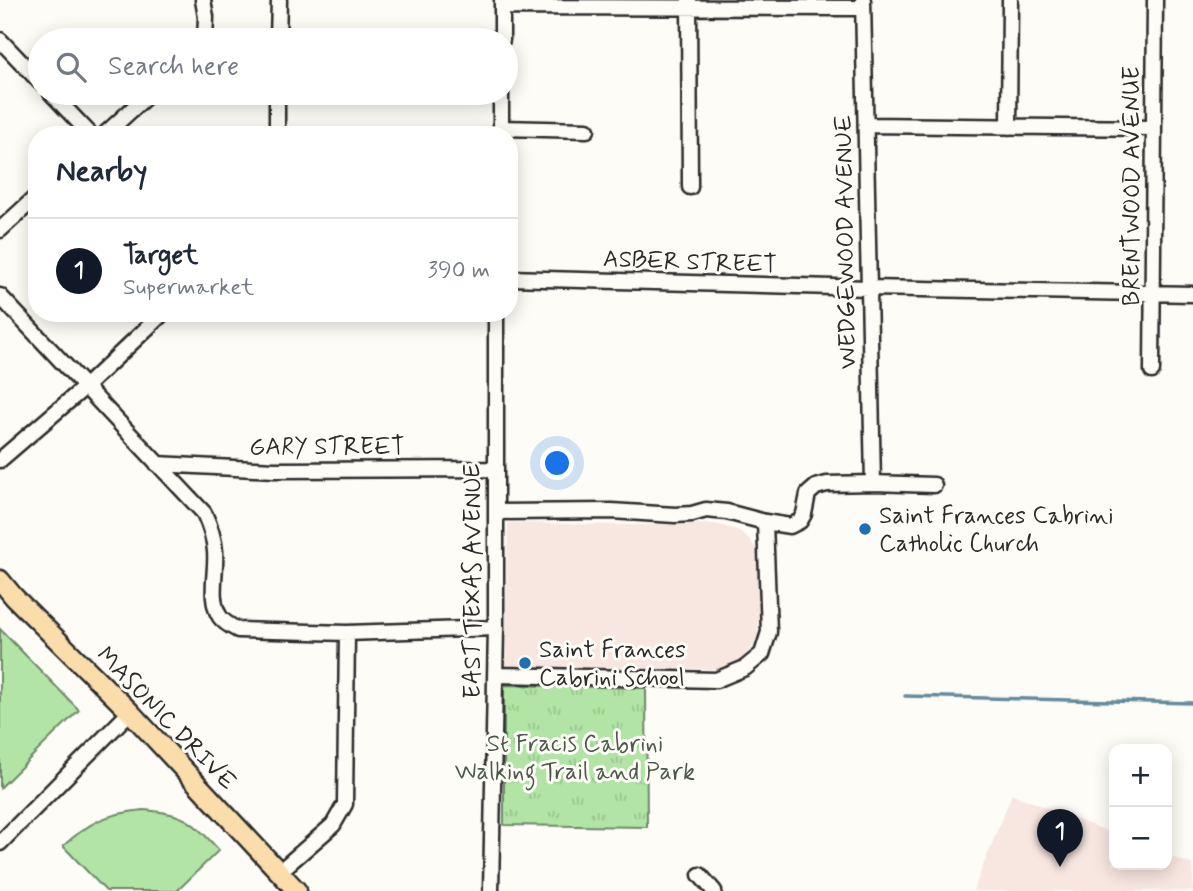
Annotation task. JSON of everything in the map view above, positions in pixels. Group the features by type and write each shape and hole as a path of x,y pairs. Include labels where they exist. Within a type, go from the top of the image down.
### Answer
{"main road":[{"name":"MASONIC DRIVE","path":"0,580 7,598 130,712 297,891"}],"street":[{"path":"203,0 206,28"},
{"path":"278,28 279,0"},
{"path":"1009,127 1010,0"},
{"name":"BRENTWOOD AVENUE","path":"1152,372 1155,0"},
{"path":"502,28 502,4 863,4"},
{"path":"689,4 690,187"},
{"name":"WEDGEWOOD AVENUE","path":"863,4 873,483"},
{"path":"0,40 28,69"},
{"path":"62,105 82,126"},
{"path":"114,126 137,105"},
{"path":"277,105 277,126"},
{"path":"501,105 501,126"},
{"path":"866,125 1154,128"},
{"path":"518,131 587,130"},
{"path":"0,230 28,204"},
{"name":"ASBER STREET","path":"518,278 1193,294"},
{"path":"0,296 204,513 213,533 215,603 220,617 227,624 238,630 347,633 496,628"},
{"path":"0,460 85,387 154,322"},
{"name":"EAST TEXAS AVENUE","path":"491,891 496,628 496,322"},
{"name":"GARY STREET","path":"157,464 274,470 496,469"},
{"path":"496,512 611,511 675,515 706,510 790,526 800,521 808,494 816,486 873,483 934,485"},
{"path":"495,675 716,680 745,668 762,654 769,632 765,522"},
{"path":"279,872 333,825 345,804 347,633"},
{"path":"0,843 130,712"},
{"path":"699,875 714,891"}],"shaded area":[{"path":"508,523 715,524 738,530 750,540 760,561 758,636 755,643 737,664 723,669 505,667"},
{"path":"1012,794 1109,832 1109,870 1172,870 1172,857 1193,865 1193,891 973,891"}],"green space":[{"path":"0,629 79,710 0,788"},
{"name":"St Fracis Cabrini Walking Trail and Park","path":"504,685 646,688 647,827 504,825"},
{"path":"143,810 169,813 186,820 219,850 177,891 106,891 63,846 82,830 100,820"}],"waterway":[{"path":"905,696 1193,703"}],"place":[{"name":"Saint Frances Cabrini Catholic Church","path":"865,529"},
{"name":"Saint Frances Cabrini School","path":"525,663"},
{"name":"Target","path":"1060,867"}]}
